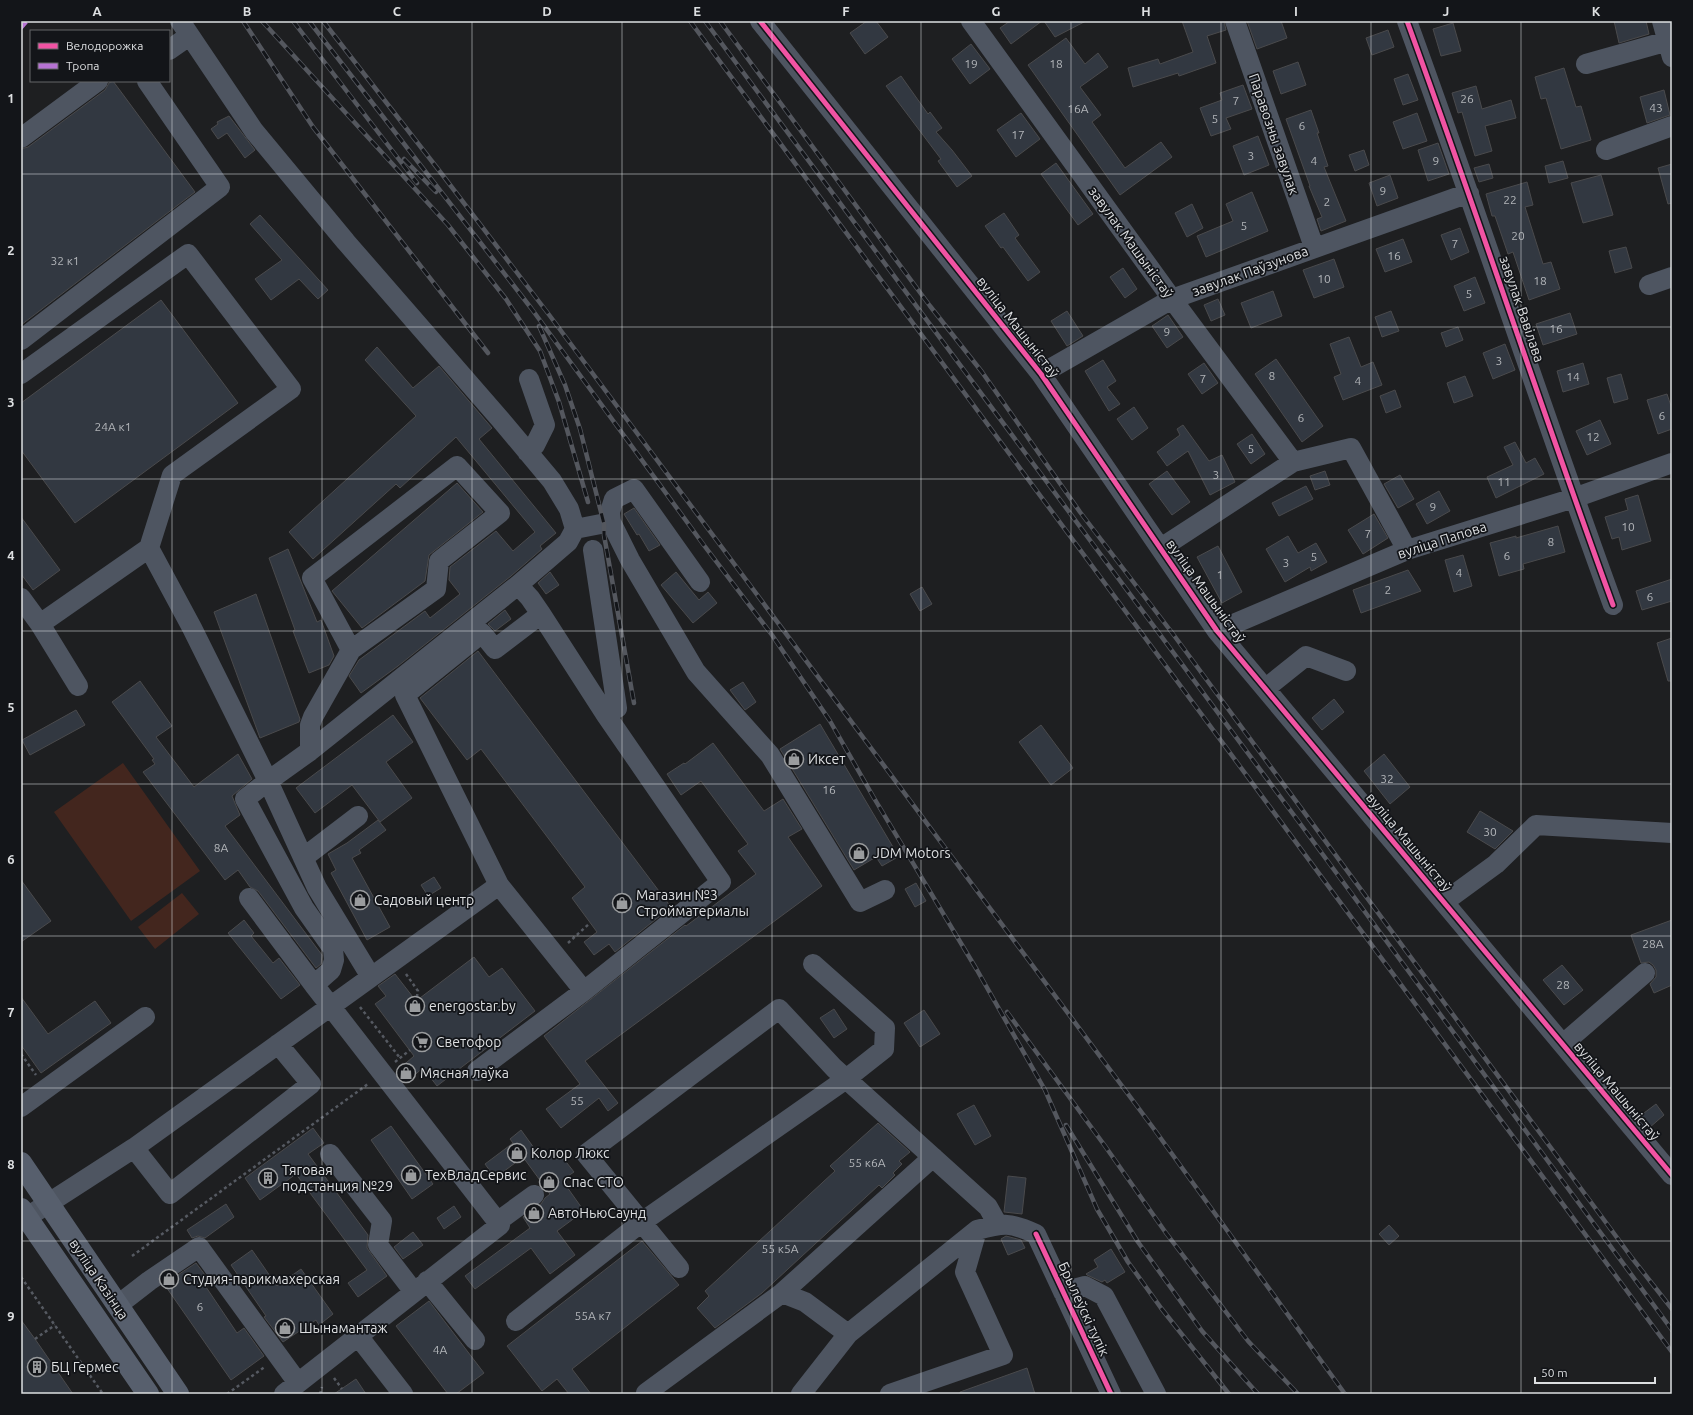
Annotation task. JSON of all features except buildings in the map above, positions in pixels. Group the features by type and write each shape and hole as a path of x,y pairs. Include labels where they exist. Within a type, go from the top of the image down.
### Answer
{"main road":[{"name":"вуліца Казінца","path":"21,1163 178,1394"},
{"name":"вуліца Казінца","path":"23,1216 148,1394"}],"street":[{"name":"вуліца Машыністаў","path":"760,21 1041,374 1217,631 1672,1175"},
{"name":"завулак Машыністаў","path":"971,21 1172,299 1294,462"},
{"name":"Паравозны завулак","path":"1235,21 1314,248"},
{"name":"завулак Вавілава","path":"1407,21 1470,193 1574,498 1613,605"},
{"path":"1586,64 1670,49 1662,21"},
{"path":"170,49 185,28 254,131 346,242 552,481 569,509 575,529 568,542 518,585 310,751 245,799 304,908 334,949 334,960 331,970 314,984"},
{"path":"21,138 97,82"},
{"path":"21,340 220,186 148,82"},
{"path":"1606,150 1672,126"},
{"name":"завулак Паўзунова","path":"1041,374 1172,299 1470,193"},
{"path":"21,374 188,254 291,389 172,475 149,548 40,624"},
{"path":"1649,285 1672,277"},
{"path":"527,452 535,445 545,425 529,380"},
{"path":"1161,548 1294,462 1351,448 1407,550"},
{"name":"вуліца Папова","path":"1217,631 1407,550 1574,498 1672,462"},
{"path":"310,751 310,725 313,717 351,650 436,589 439,561 500,513 456,466 312,578 351,650"},
{"path":"700,582 634,489 614,499 610,512 611,522 630,560 696,672 770,755 860,902 885,890"},
{"path":"575,529 611,522"},
{"path":"149,548 192,628 268,781 317,888 371,978"},
{"path":"593,550 616,708 606,715"},
{"path":"477,1071 584,991 721,882 606,715 530,598 518,585"},
{"path":"21,598 40,624 78,686"},
{"path":"540,614 495,649 482,633 405,695 499,885 584,991"},
{"path":"1266,688 1306,656 1346,671"},
{"path":"303,858 358,816"},
{"path":"1444,902 1496,864 1536,825 1672,833"},
{"path":"23,1216 48,1204 134,1148 499,885"},
{"path":"118,1305 149,1281 199,1247 279,1357 291,1388 500,1225 249,898"},
{"path":"516,1321 642,1222 846,1079 884,1049 885,1028 813,964"},
{"path":"1563,1044 1645,973"},
{"path":"679,1268 586,1154 779,1009 834,1068 988,1207 998,1225 977,1230 848,1334 801,1394"},
{"path":"21,1107 145,1017"},
{"path":"134,1148 170,1194 311,1084 278,1044"},
{"path":"330,1154 382,1221 378,1245 474,1340"},
{"path":"646,1394 782,1293 933,1157"},
{"path":"497,1222 534,1195"},
{"name":"Брылеўскі тупік","path":"998,1225 1018,1226 1036,1234 1111,1394"},
{"path":"890,1394 1003,1355 965,1272 977,1230"},
{"path":"1063,1292 1085,1286 1104,1296 1156,1394"},
{"path":"782,1293 805,1302 848,1334"},
{"path":"358,1336 403,1394"}],"path":[{"path":"554,955 590,923"},
{"path":"395,960 418,991 416,1001"},
{"path":"349,994 400,1058"},
{"path":"132,1256 382,1073 410,1050"},
{"path":"21,1054 33,1071"},
{"path":"21,1277 103,1394"},
{"path":"34,1339 55,1325"},
{"path":"227,1394 279,1357"}],"shaded area":[{"path":"123,763 200,871 131,921 54,812"},
{"path":"182,893 199,914 155,949 138,927"}],"railway":[{"path":"243,21 313,127 488,353"},
{"path":"262,21 448,225 506,299 540,351 559,402 588,502"},
{"path":"293,21 417,183"},
{"path":"309,21 531,308 703,544 772,635 830,721 874,798 977,970 1045,1090 1097,1209 1128,1262 1161,1308 1229,1394"},
{"path":"323,21 550,316 1154,1129 1345,1394"},
{"path":"690,21 1672,1352"},
{"path":"705,21 1296,818 1672,1330"},
{"path":"720,21 930,306 982,372 1080,512 1173,634 1632,1258 1672,1309"},
{"path":"404,159 436,192"},
{"path":"539,326 565,385 580,429 604,524 604,535 634,703"},
{"path":"1007,1012 1105,1146 1166,1233 1248,1341 1298,1394"},
{"path":"1066,1125 1138,1242 1202,1331 1258,1394"}],"marked path":[{"path":"21,28 27,21"}],"cycle path":[{"path":"760,21 1041,374 1217,631 1672,1175"},
{"path":"1407,21 1613,605"},
{"path":"1036,1234 1111,1394"}],"place":[{"name":"Иксет","path":"794,759"},
{"name":"JDM Motors","path":"859,853"},
{"name":"Садовый центр","path":"360,900"},
{"name":"Магазин №3 Стройматериалы","path":"622,903"},
{"name":"energostar.by","path":"415,1006"},
{"name":"Светофор","path":"422,1042"},
{"name":"Мясная лаўка","path":"406,1073"},
{"name":"Колор Люкс","path":"517,1153"},
{"name":"ТехВладСервис","path":"411,1175"},
{"name":"Тяговая подстанция №29","path":"268,1178"},
{"name":"Спас СТО","path":"549,1182"},
{"name":"АвтоНьюСаунд","path":"534,1213"},
{"name":"Студия-парикмахерская","path":"169,1279"},
{"name":"Шынамантаж","path":"285,1328"},
{"name":"БЦ Гермес","path":"37,1367"}]}
